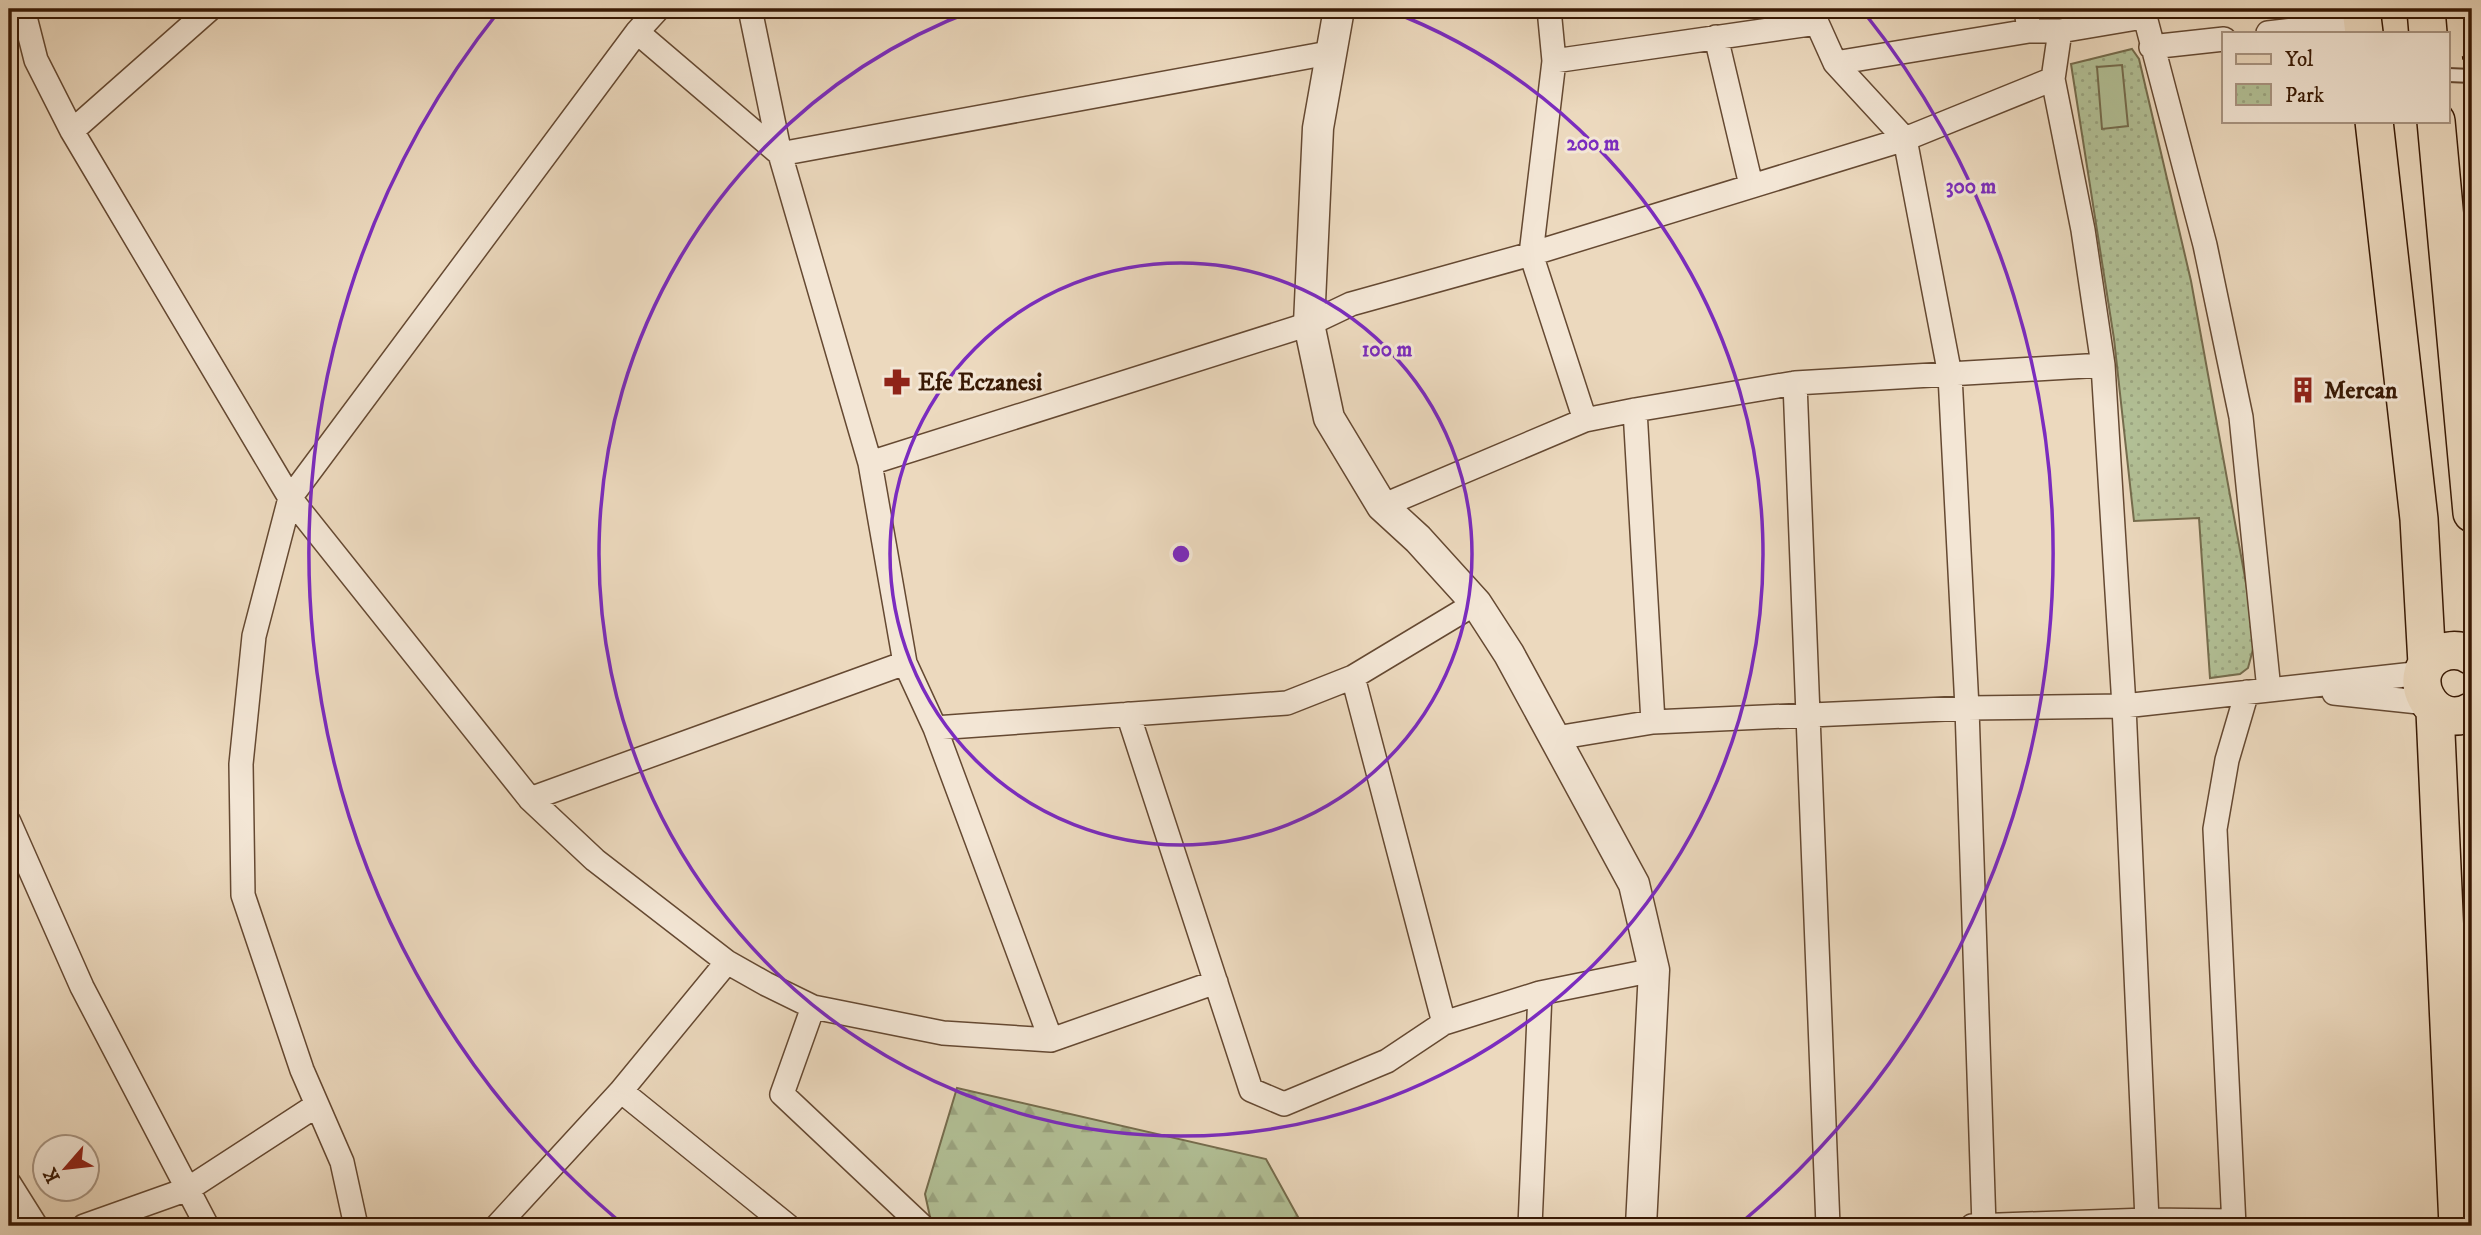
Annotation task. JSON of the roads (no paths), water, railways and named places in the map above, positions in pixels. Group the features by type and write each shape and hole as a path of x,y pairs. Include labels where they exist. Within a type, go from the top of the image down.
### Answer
{"main road":[{"path":"2426,9 2428,32"},
{"path":"2374,122 2419,519 2458,1226"},
{"path":"2436,122 2469,430 2472,513"},
{"path":"2428,688 2446,651 2458,650 2472,656"},
{"path":"2428,688 2455,716 2472,711"}],"street":[{"path":"23,9 36,60 72,131 290,498 530,799 595,860 727,962 813,1007 943,1032 1051,1040 1216,982"},
{"path":"72,131 210,9"},
{"path":"356,1226 342,1162 302,1070 243,895 241,764 254,636 290,498 637,32 658,9"},
{"path":"750,9 780,154 870,463 905,663 935,727 1051,1040"},
{"path":"1339,9 1334,52 1318,128 1309,324 1329,418 1382,506 1418,539 1476,603 1509,654 1556,737 1634,884 1654,970 1641,1226"},
{"path":"1549,9 1555,61 1531,254 1585,420"},
{"path":"1555,61 1716,37 1816,16 1835,63 1905,139 1950,375 1967,708 1980,1226 2147,1220 2234,1223 2215,829 2227,760 2258,691 2241,417 2205,245 2143,13 2060,31 2027,20 1835,63"},
{"path":"2276,32 2362,21"},
{"path":"2060,31 2053,79 2083,230 2103,366 2124,706 2147,1220"},
{"path":"637,32 780,154"},
{"path":"1716,37 1751,185"},
{"path":"2151,47 2222,39"},
{"path":"780,154 1334,52"},
{"path":"870,463 1309,324 1351,304 1531,254 1905,139 2053,79"},
{"path":"1382,506 1585,420 1635,410 1795,383 2103,366"},
{"path":"1795,383 1828,1226"},
{"path":"1635,410 1653,722"},
{"path":"935,727 1287,703 1353,677 1476,603"},
{"path":"530,799 905,663"},
{"path":"1353,677 1444,1023"},
{"path":"2293,689 2428,688"},
{"path":"1556,737 1653,722 1967,708 2124,706 2293,689 2428,688"},
{"path":"1128,714 1251,1090 1284,1104 1387,1061 1444,1023 1540,993 1654,970"},
{"path":"9,822 82,987 207,1226"},
{"path":"497,1226 621,1091 727,962"},
{"path":"1530,1226 1540,993"},
{"path":"813,1007 782,1094 922,1226"},
{"path":"621,1091 788,1226"},
{"path":"84,1226 188,1189 317,1105"},
{"path":"9,1182 36,1226"},
{"path":"338,1226 349,1191"}],"lane":[{"path":"2450,75 2472,76 2472,82"}],"place":[{"name":"Efe Eczanesi","path":"897,382"},
{"name":"Mercan","path":"2303,390"}]}
